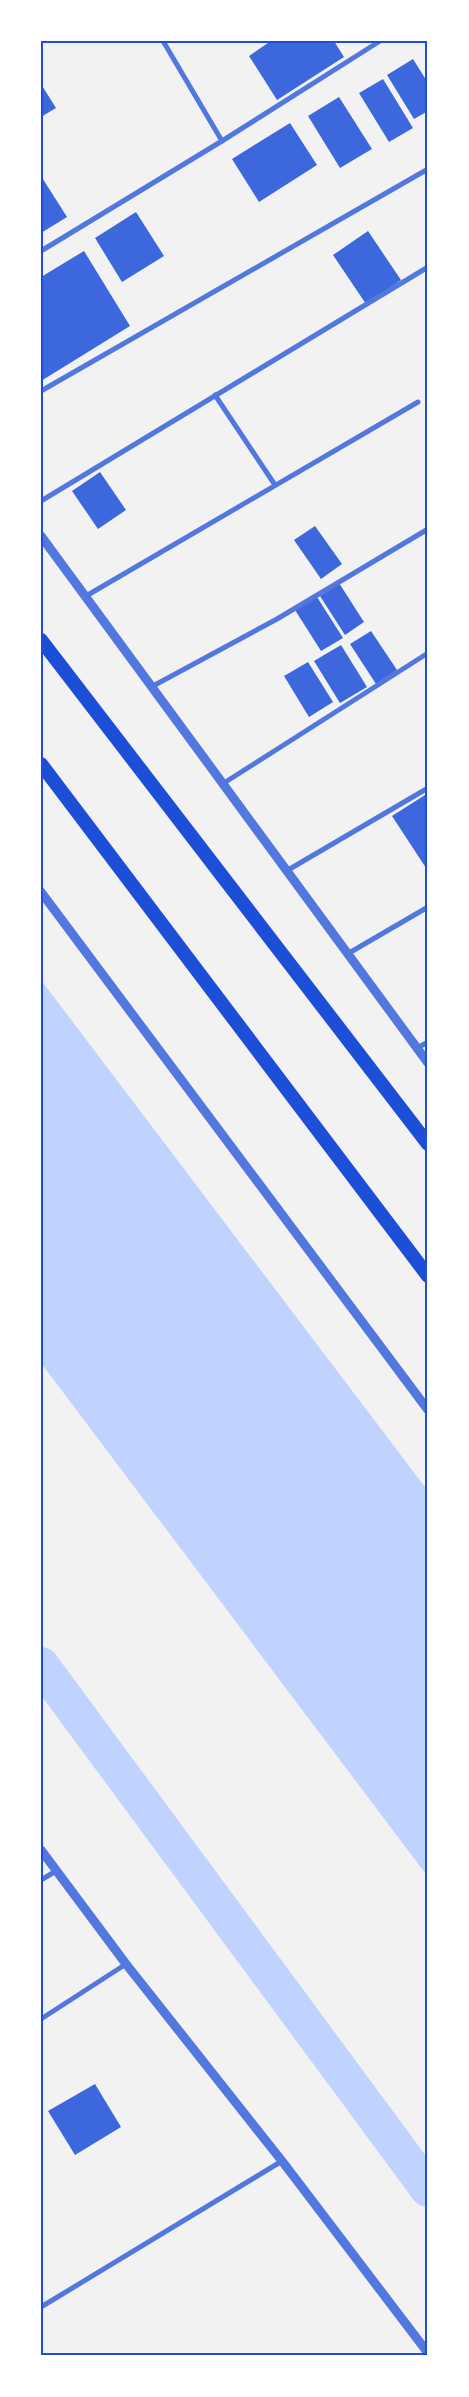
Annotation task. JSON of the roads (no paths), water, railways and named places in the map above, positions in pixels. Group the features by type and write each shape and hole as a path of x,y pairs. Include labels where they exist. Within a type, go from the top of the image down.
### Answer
{"highway":[{"path":"41,640 428,1144"},
{"path":"41,764 428,1276"}],"street":[{"path":"163,41 222,141"},
{"path":"41,250 222,141 380,41"},
{"path":"41,391 428,169"},
{"path":"41,501 428,267"},
{"path":"215,395 275,485"},
{"path":"86,596 418,402"},
{"path":"153,686 277,619 428,529"},
{"path":"41,536 428,1063"},
{"path":"224,783 428,652"},
{"path":"288,870 428,788"},
{"path":"41,892 428,1410"},
{"path":"349,953 428,907"},
{"path":"417,1049 428,1042"},
{"path":"41,1850 126,1964 282,2161 428,2352"},
{"path":"41,1880 56,1871"},
{"path":"41,2020 126,1964"},
{"path":"41,2307 282,2161"}],"water":[{"path":"41,980 428,1491 428,1877 41,1363"}],"waterway":[{"path":"41,1665 428,2189"}]}
